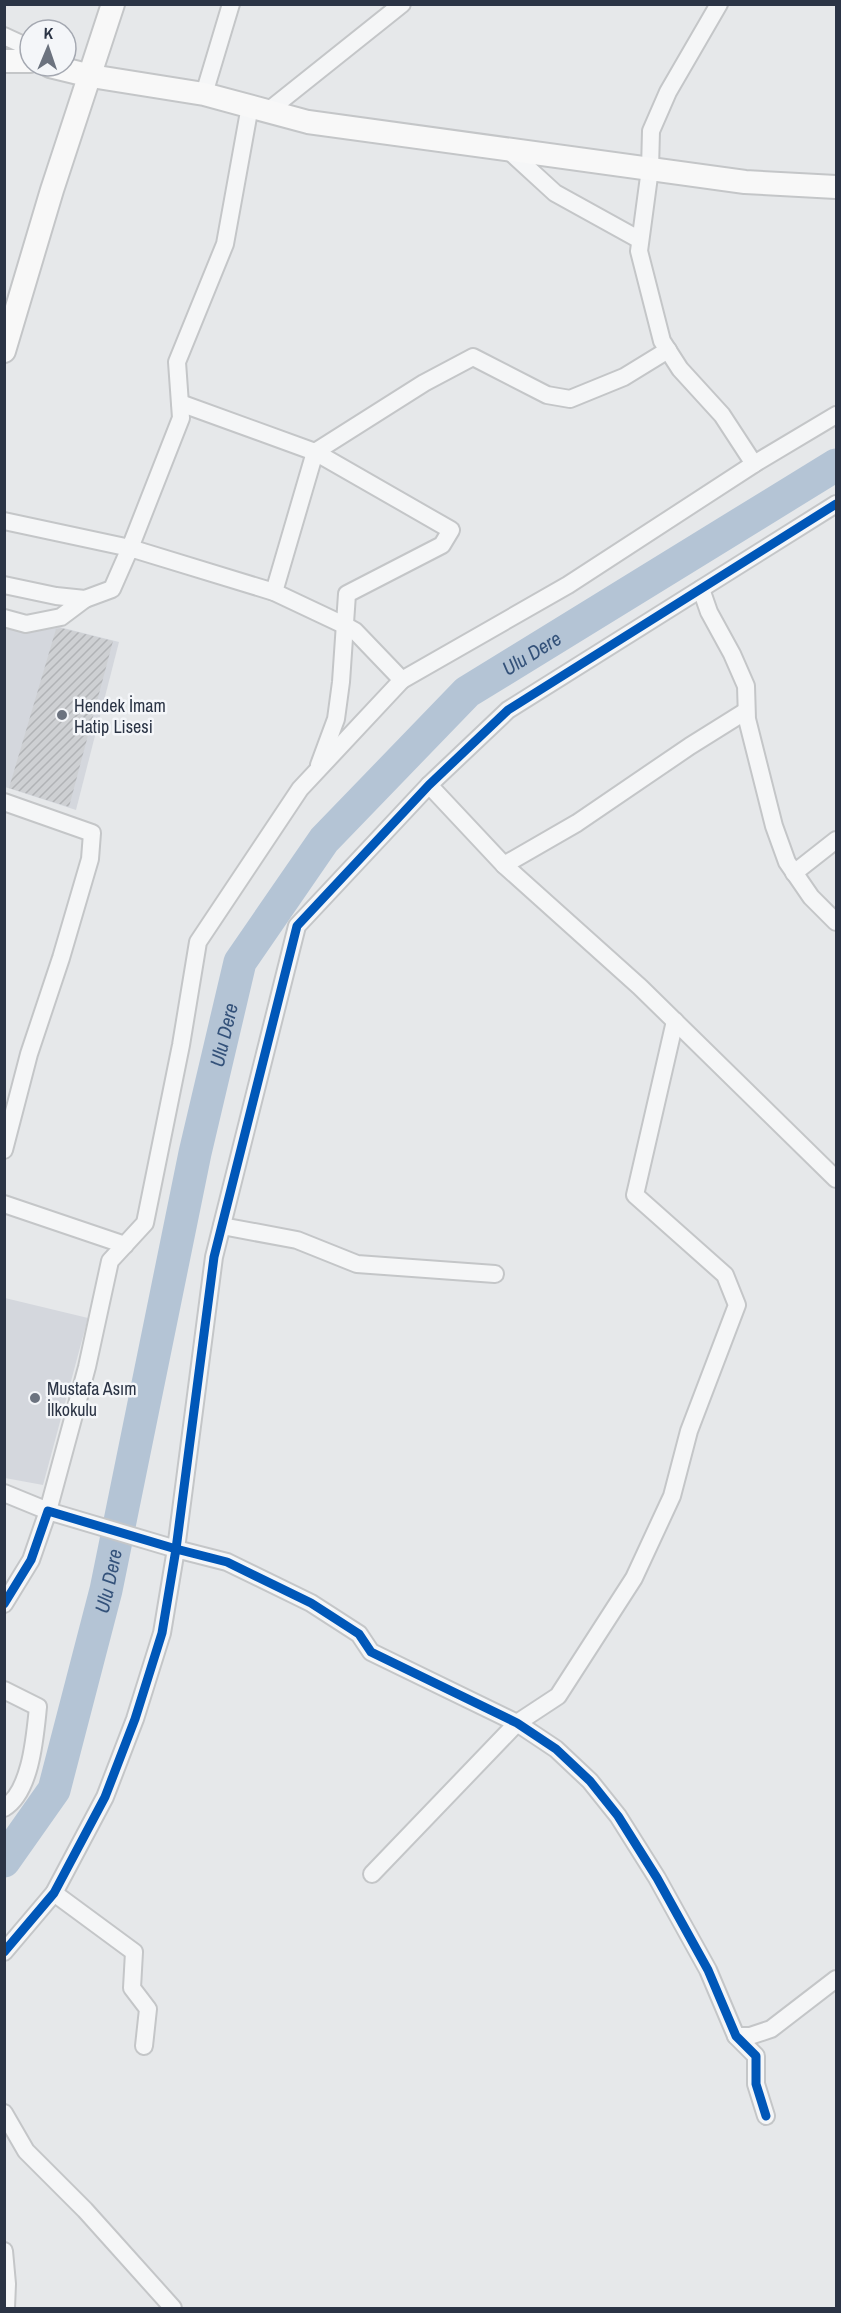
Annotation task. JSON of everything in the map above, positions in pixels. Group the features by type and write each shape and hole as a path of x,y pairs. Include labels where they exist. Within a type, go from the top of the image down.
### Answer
{"main road":[{"path":"4,351 52,190 113,4"},
{"path":"78,73 204,94 308,122 745,182 837,187"}],"street":[{"path":"204,94 231,4"},
{"path":"4,618 26,624 61,617 85,599 112,589 181,418 177,362 225,244 259,109 402,4"},
{"path":"719,4 668,92 651,131 650,169 639,251 662,341 680,369 722,415 754,464"},
{"path":"4,36 18,42"},
{"path":"78,70 91,76"},
{"path":"507,149 555,194 640,240"},
{"path":"274,592 315,452 424,383 473,357 547,395 570,399 624,377 668,350"},
{"path":"180,403 315,452 451,530 442,545 347,594 346,626 336,719 316,772"},
{"path":"4,1604 31,1560 48,1511 87,1367 110,1261 146,1223 181,1044 198,942 300,789 402,680 568,585 754,464 837,415"},
{"path":"4,1952 54,1893 105,1797 135,1719 162,1633 176,1549 214,1257 297,926 429,785 508,710 837,504"},
{"path":"4,520 130,548 274,592 355,630 402,680"},
{"path":"4,585 56,596 85,599"},
{"path":"701,590 709,612 746,686 747,711 774,826 787,862 811,897 837,922"},
{"path":"504,865 578,823 690,746 747,711"},
{"path":"429,785 504,865 640,987 837,1179"},
{"path":"4,802 93,833 90,859 61,958 29,1054 4,1150"},
{"path":"794,873 837,840"},
{"path":"372,1874 517,1723 558,1696 634,1578 672,1496 689,1431 736,1305 725,1275 635,1195 675,1021"},
{"path":"4,1204 125,1245"},
{"path":"222,1226 297,1240 357,1264 495,1274"},
{"path":"4,1493 48,1511 227,1562 311,1603 359,1634 371,1652 517,1723 556,1749 590,1781 618,1816 689,1932 708,1970 735,2036 756,2056 756,2084 766,2116"},
{"path":"4,1690 38,1707 33,1756 15,1802 4,1808"},
{"path":"54,1893 134,1952 132,1988 148,2009 144,2046"},
{"path":"735,2036 750,2036 771,2029 837,1979"},
{"path":"4,2113 26,2151 85,2210 172,2308"},
{"path":"4,2251 6,2308"}],"shaded area":[{"name":"Hendek İmam Hatip Lisesi","path":"4,613 119,642 76,810 5,787"},
{"name":"Mustafa Asım İlkokulu","path":"5,1298 88,1318 43,1485 5,1478"}],"building":[{"name":"Hendek İmam Hatip Lisesi","path":"61,628 113,641 69,807 9,788 56,629"}],"waterway":[{"name":"Ulu Dere","path":"4,1861 54,1790 106,1590 195,1153 240,962 324,840 467,692 836,465"}],"cycle path":[{"path":"4,1604 31,1560 48,1511 176,1549 214,1257 297,926 429,785 508,710 836,504"},
{"path":"4,1952 54,1893 105,1797 135,1719 162,1633 176,1549 227,1562 311,1603 359,1634 371,1652 517,1723 556,1749 590,1781 618,1816 657,1878 708,1970 736,2036 756,2056 756,2084 766,2116"}],"place":[{"name":"Hendek İmam Hatip Lisesi","path":"62,715"},
{"name":"Mustafa Asım İlkokulu","path":"35,1398"}]}
